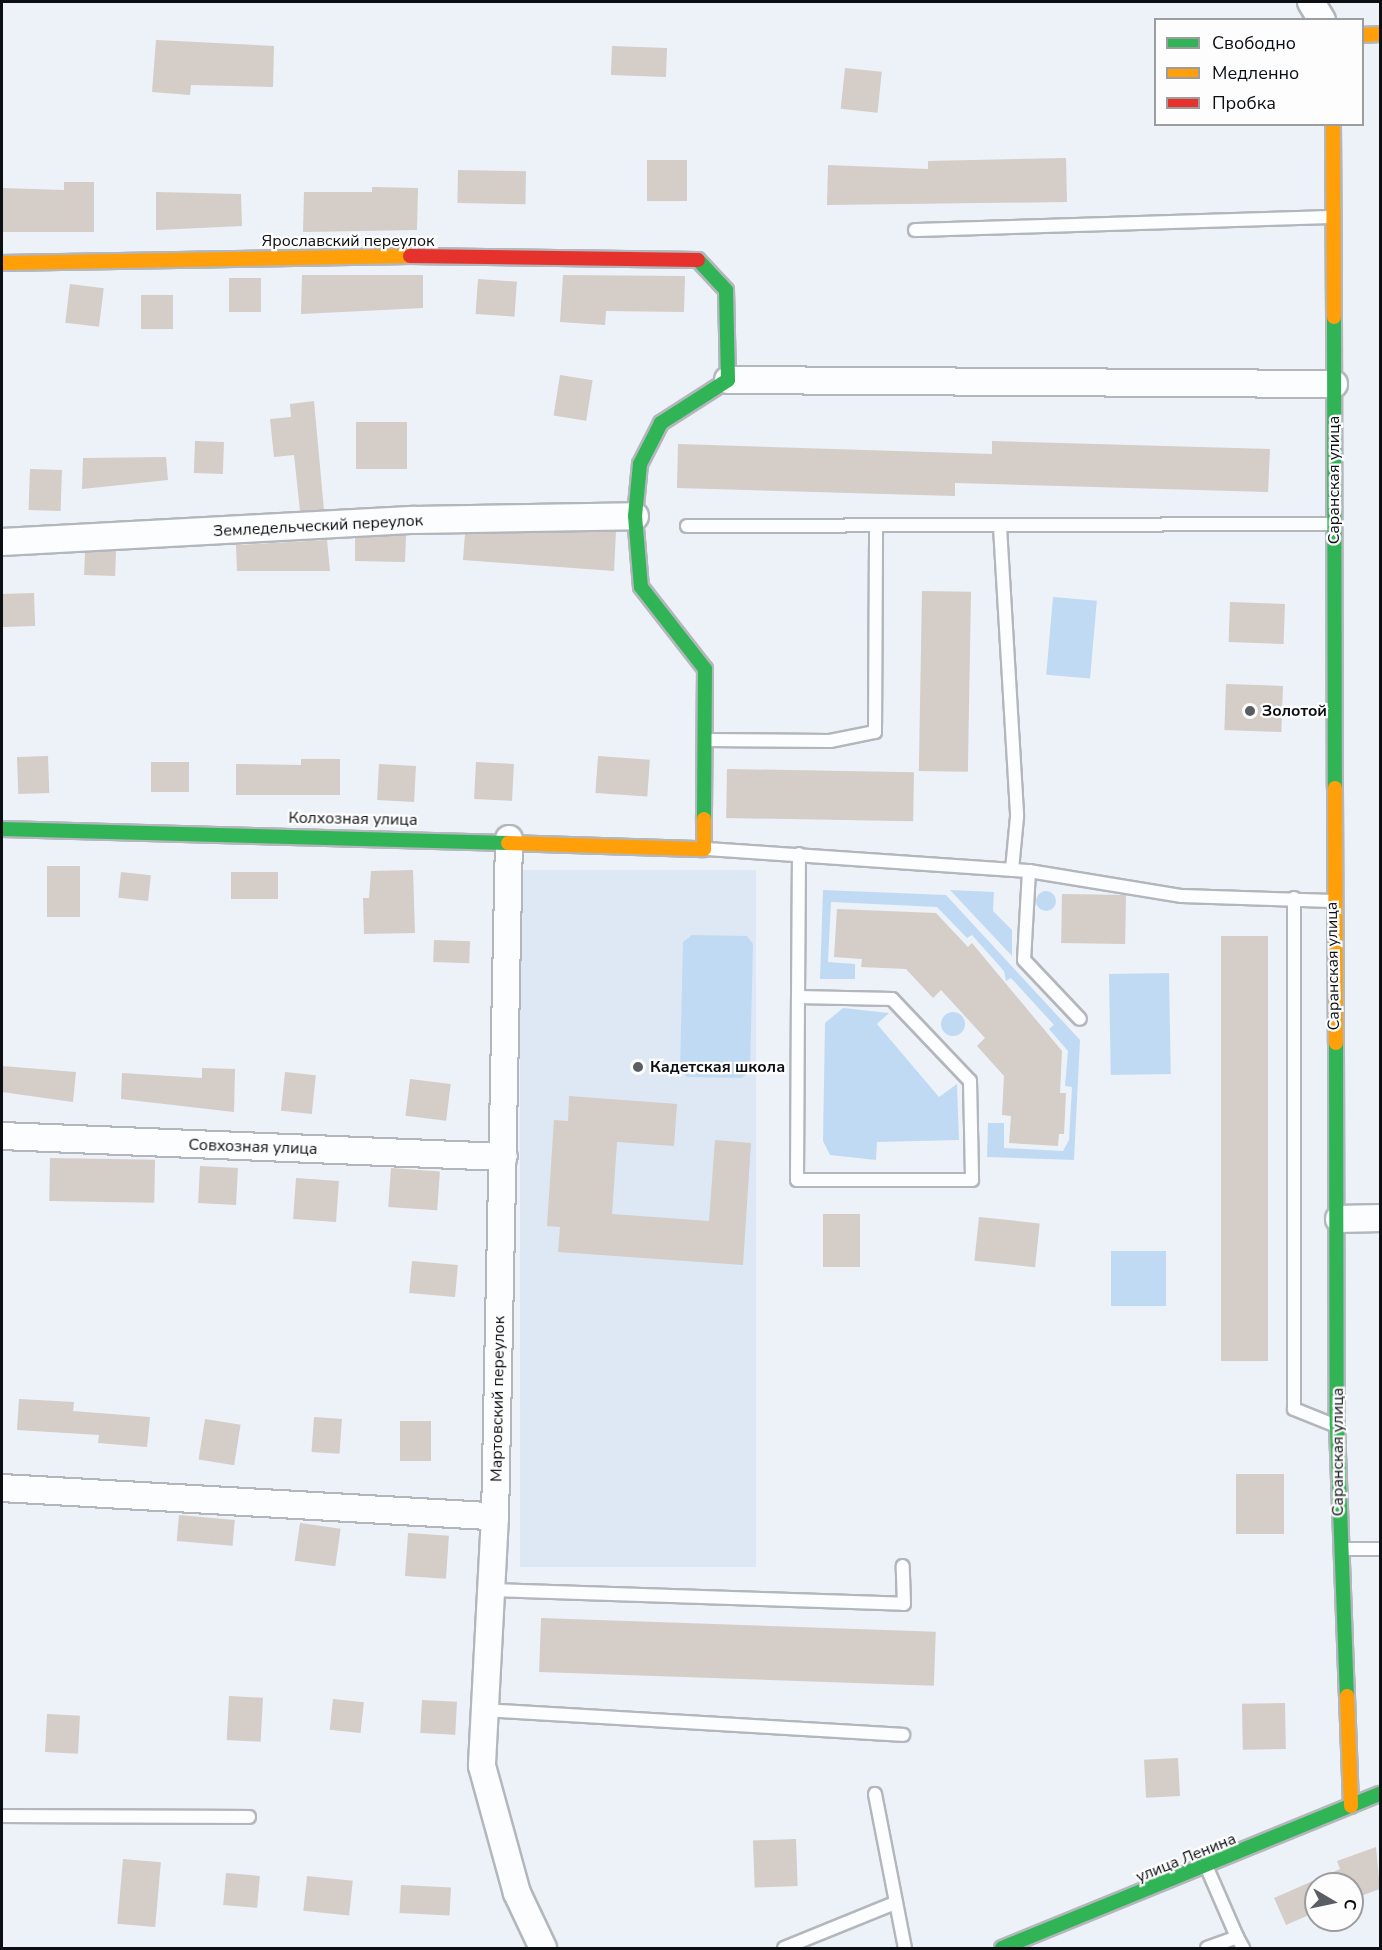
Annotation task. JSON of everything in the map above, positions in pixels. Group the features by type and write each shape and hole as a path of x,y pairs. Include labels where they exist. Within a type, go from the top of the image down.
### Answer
{"street":[{"path":"1311,2 1321,18"},
{"path":"1364,35 1380,34"},
{"name":"Саранская улица","path":"1333,126 1332,901 1339,1219 1338,1549 1351,1806"},
{"name":"Ярославский переулок","path":"2,263 327,256 695,257 726,290 728,380"},
{"path":"704,849 708,740 705,669 641,587 635,516 640,464 661,423 696,396 728,380 1334,384"},
{"name":"Земледельческий переулок","path":"2,542 414,520 635,516"},
{"name":"Колхозная улица","path":"2,829 509,839 704,849"},
{"name":"Мартовский переулок","path":"509,839 495,1516 482,1766 517,1893 543,1948"},
{"name":"Совхозная улица","path":"2,1136 504,1157"},
{"path":"1339,1219 1380,1218"},
{"path":"2,1488 495,1516"},
{"name":"улица Ленина","path":"1002,1948 1207,1868 1380,1794"}],"lane":[{"path":"915,230 1333,216"},
{"path":"687,526 876,530 1334,524"},
{"path":"1000,527 1017,817 1012,870"},
{"path":"708,740 830,741 875,732 876,530"},
{"path":"704,849 1029,871 1182,896 1332,901"},
{"path":"798,997 892,999 900,1007 970,1081 972,1180 797,1180 798,997 799,854"},
{"path":"1029,871 1024,960 1080,1019"},
{"path":"1294,898 1294,1409 1337,1426"},
{"path":"1338,1549 1380,1549"},
{"path":"492,1590 904,1604 903,1566"},
{"path":"485,1710 903,1735"},
{"path":"875,1794 905,1948"},
{"path":"2,1816 249,1817"},
{"path":"1207,1868 1240,1943 1207,1948"},
{"path":"784,1948 895,1903"}],"shaded area":[{"path":"1053,597 1097,601 1090,679 1046,675"},
{"name":"Кадетская школа","path":"520,870 756,870 756,1567 520,1567"},
{"path":"823,890 946,895 1080,1040 1074,1160 987,1157 988,1123 1004,1123 1004,1148 1063,1151 1069,1140 1072,1087 1065,1086 1068,1051 1049,1029 1054,1025 1011,978 1006,981 1004,971 972,935 967,938 937,907 831,902 828,962 855,964 855,979 820,979"},
{"path":"950,890 994,892 993,911 1012,930 1012,956"},
{"path":"1046,891 1053,894 1056,901 1053,908 1046,911 1039,908 1036,901 1039,894"},
{"path":"692,935 747,936 753,944 750,1071 742,1078 687,1077 680,1070 683,942"},
{"path":"1169,973 1171,1074 1111,1075 1109,974"},
{"path":"843,1008 889,1013 877,1024 939,1097 957,1084 959,1140 877,1142 876,1160 830,1155 823,1141 825,1023"},
{"path":"953,1012 958,1013 964,1019 964,1029 958,1035 953,1036 948,1035 942,1029 941,1024 942,1019 948,1013"},
{"path":"1111,1251 1166,1251 1166,1306 1111,1306"}],"building":[{"path":"156,40 274,46 273,87 191,85 190,95 152,92"},
{"path":"612,46 667,48 666,77 611,75"},
{"path":"845,68 882,72 878,113 841,109"},
{"path":"1066,158 1067,202 827,205 828,165 928,169 928,161"},
{"path":"647,160 687,160 687,201 647,201"},
{"path":"458,170 526,171 525,204 457,203"},
{"path":"64,182 94,182 94,232 2,232 2,188 64,190"},
{"path":"372,187 418,188 417,230 303,232 304,192 372,192"},
{"path":"156,192 241,194 242,226 156,230"},
{"path":"302,275 423,275 423,308 301,314"},
{"path":"563,275 685,276 684,312 606,311 605,325 560,322"},
{"path":"229,278 261,278 261,312 229,312"},
{"path":"478,279 517,282 514,317 476,314"},
{"path":"70,284 104,288 99,327 65,323"},
{"path":"141,295 173,295 173,329 141,329"},
{"path":"560,375 593,380 586,421 554,415"},
{"path":"314,401 324,510 300,511 294,455 274,457 270,419 291,417 290,404"},
{"path":"356,422 407,422 407,469 356,469"},
{"path":"195,441 224,442 223,474 194,473"},
{"path":"992,441 1270,449 1268,492 955,483 955,496 677,488 678,444 992,454"},
{"path":"166,457 168,480 82,489 83,458"},
{"path":"30,469 62,470 61,511 29,510"},
{"path":"616,531 614,571 463,560 465,534"},
{"path":"406,535 405,562 355,561 355,538"},
{"path":"327,540 330,571 237,571 236,545"},
{"path":"85,550 116,551 115,576 84,575"},
{"path":"922,591 971,592 968,772 919,771"},
{"path":"34,593 35,626 3,627 2,594"},
{"path":"1230,602 1285,604 1284,644 1229,642"},
{"path":"1226,684 1283,686 1281,732 1224,730"},
{"path":"48,756 49,793 18,794 17,757"},
{"path":"598,756 650,760 647,797 595,793"},
{"path":"301,759 340,759 340,795 236,795 236,764 301,765"},
{"path":"151,762 189,762 189,792 151,792"},
{"path":"476,762 514,764 512,801 474,799"},
{"path":"379,764 416,766 414,802 377,800"},
{"path":"727,769 914,772 913,821 726,818"},
{"path":"47,866 80,866 80,917 47,917"},
{"path":"413,870 415,933 364,934 363,898 369,898 371,871"},
{"path":"121,872 151,875 148,901 118,898"},
{"path":"231,872 278,872 278,899 231,899"},
{"path":"1062,894 1126,895 1125,944 1061,943"},
{"path":"837,909 936,913 968,947 972,943 1062,1051 1060,1093 1066,1093 1064,1134 1059,1134 1058,1146 1009,1143 1011,1116 1002,1115 1004,1076 977,1046 985,1038 941,990 933,998 906,969 861,967 862,959 834,957"},
{"path":"1221,936 1268,936 1268,1361 1221,1361"},
{"path":"434,940 470,941 469,963 433,962"},
{"path":"2,1066 76,1072 73,1102 2,1092"},
{"path":"202,1068 235,1069 234,1112 121,1099 122,1073 202,1078"},
{"path":"285,1072 316,1075 312,1114 281,1111"},
{"path":"410,1079 451,1084 446,1121 405,1116"},
{"path":"569,1096 677,1104 674,1146 617,1142 612,1214 709,1221 715,1140 751,1143 743,1265 558,1252 560,1227 547,1226 554,1120 568,1121"},
{"path":"50,1158 155,1160 154,1203 49,1201"},
{"path":"200,1166 238,1168 236,1205 198,1203"},
{"path":"391,1168 440,1171 437,1210 388,1207"},
{"path":"296,1178 339,1181 336,1222 293,1219"},
{"path":"823,1214 860,1214 860,1267 823,1267"},
{"path":"979,1217 1040,1223 1035,1267 974,1261"},
{"path":"412,1261 458,1265 455,1297 409,1293"},
{"path":"19,1399 74,1402 73,1411 150,1417 147,1447 98,1443 99,1435 17,1430"},
{"path":"314,1417 342,1419 339,1454 312,1452"},
{"path":"205,1419 241,1425 234,1465 199,1459"},
{"path":"400,1421 431,1421 431,1461 400,1461"},
{"path":"1236,1474 1284,1474 1284,1534 1236,1534"},
{"path":"179,1515 235,1520 233,1546 177,1541"},
{"path":"300,1523 341,1529 335,1566 295,1561"},
{"path":"408,1533 449,1536 446,1579 405,1576"},
{"path":"541,1618 936,1632 934,1686 539,1672"},
{"path":"229,1696 263,1698 261,1742 227,1740"},
{"path":"333,1699 364,1702 361,1733 330,1730"},
{"path":"422,1700 457,1702 455,1735 420,1733"},
{"path":"1285,1703 1286,1749 1243,1750 1242,1704"},
{"path":"47,1714 80,1716 78,1754 45,1752"},
{"path":"1178,1758 1180,1796 1146,1798 1144,1760"},
{"path":"796,1839 798,1886 755,1887 753,1841"},
{"path":"1376,1847 1380,1889 1364,1895 1364,1872 1333,1872 1340,1869 1337,1861"},
{"path":"123,1859 161,1862 155,1927 117,1924"},
{"path":"226,1873 260,1876 257,1908 223,1905"},
{"path":"307,1876 353,1881 349,1916 303,1911"},
{"path":"401,1885 451,1888 449,1916 400,1913"},
{"path":"1304,1885 1304,1917 1286,1925 1274,1898"}],"traffic: fast":[{"path":"698,260 726,290 728,380 661,423 640,464 635,516 641,587 705,669 704,819"},
{"path":"1334,317 1335,788"},
{"path":"2,829 508,843"},
{"path":"1336,1043 1337,1426 1347,1696"},
{"path":"1002,1948 1380,1794"}],"traffic: slow":[{"path":"1364,35 1380,34"},
{"path":"1333,126 1334,317"},
{"path":"2,263 410,256"},
{"path":"1335,788 1336,1043"},
{"path":"508,843 704,849 704,819"},
{"path":"1347,1696 1351,1806"}],"traffic: jam":[{"path":"410,256 698,260"}],"place":[{"name":"Золотой","path":"1250,711"},
{"name":"Кадетская школа","path":"638,1067"}]}
